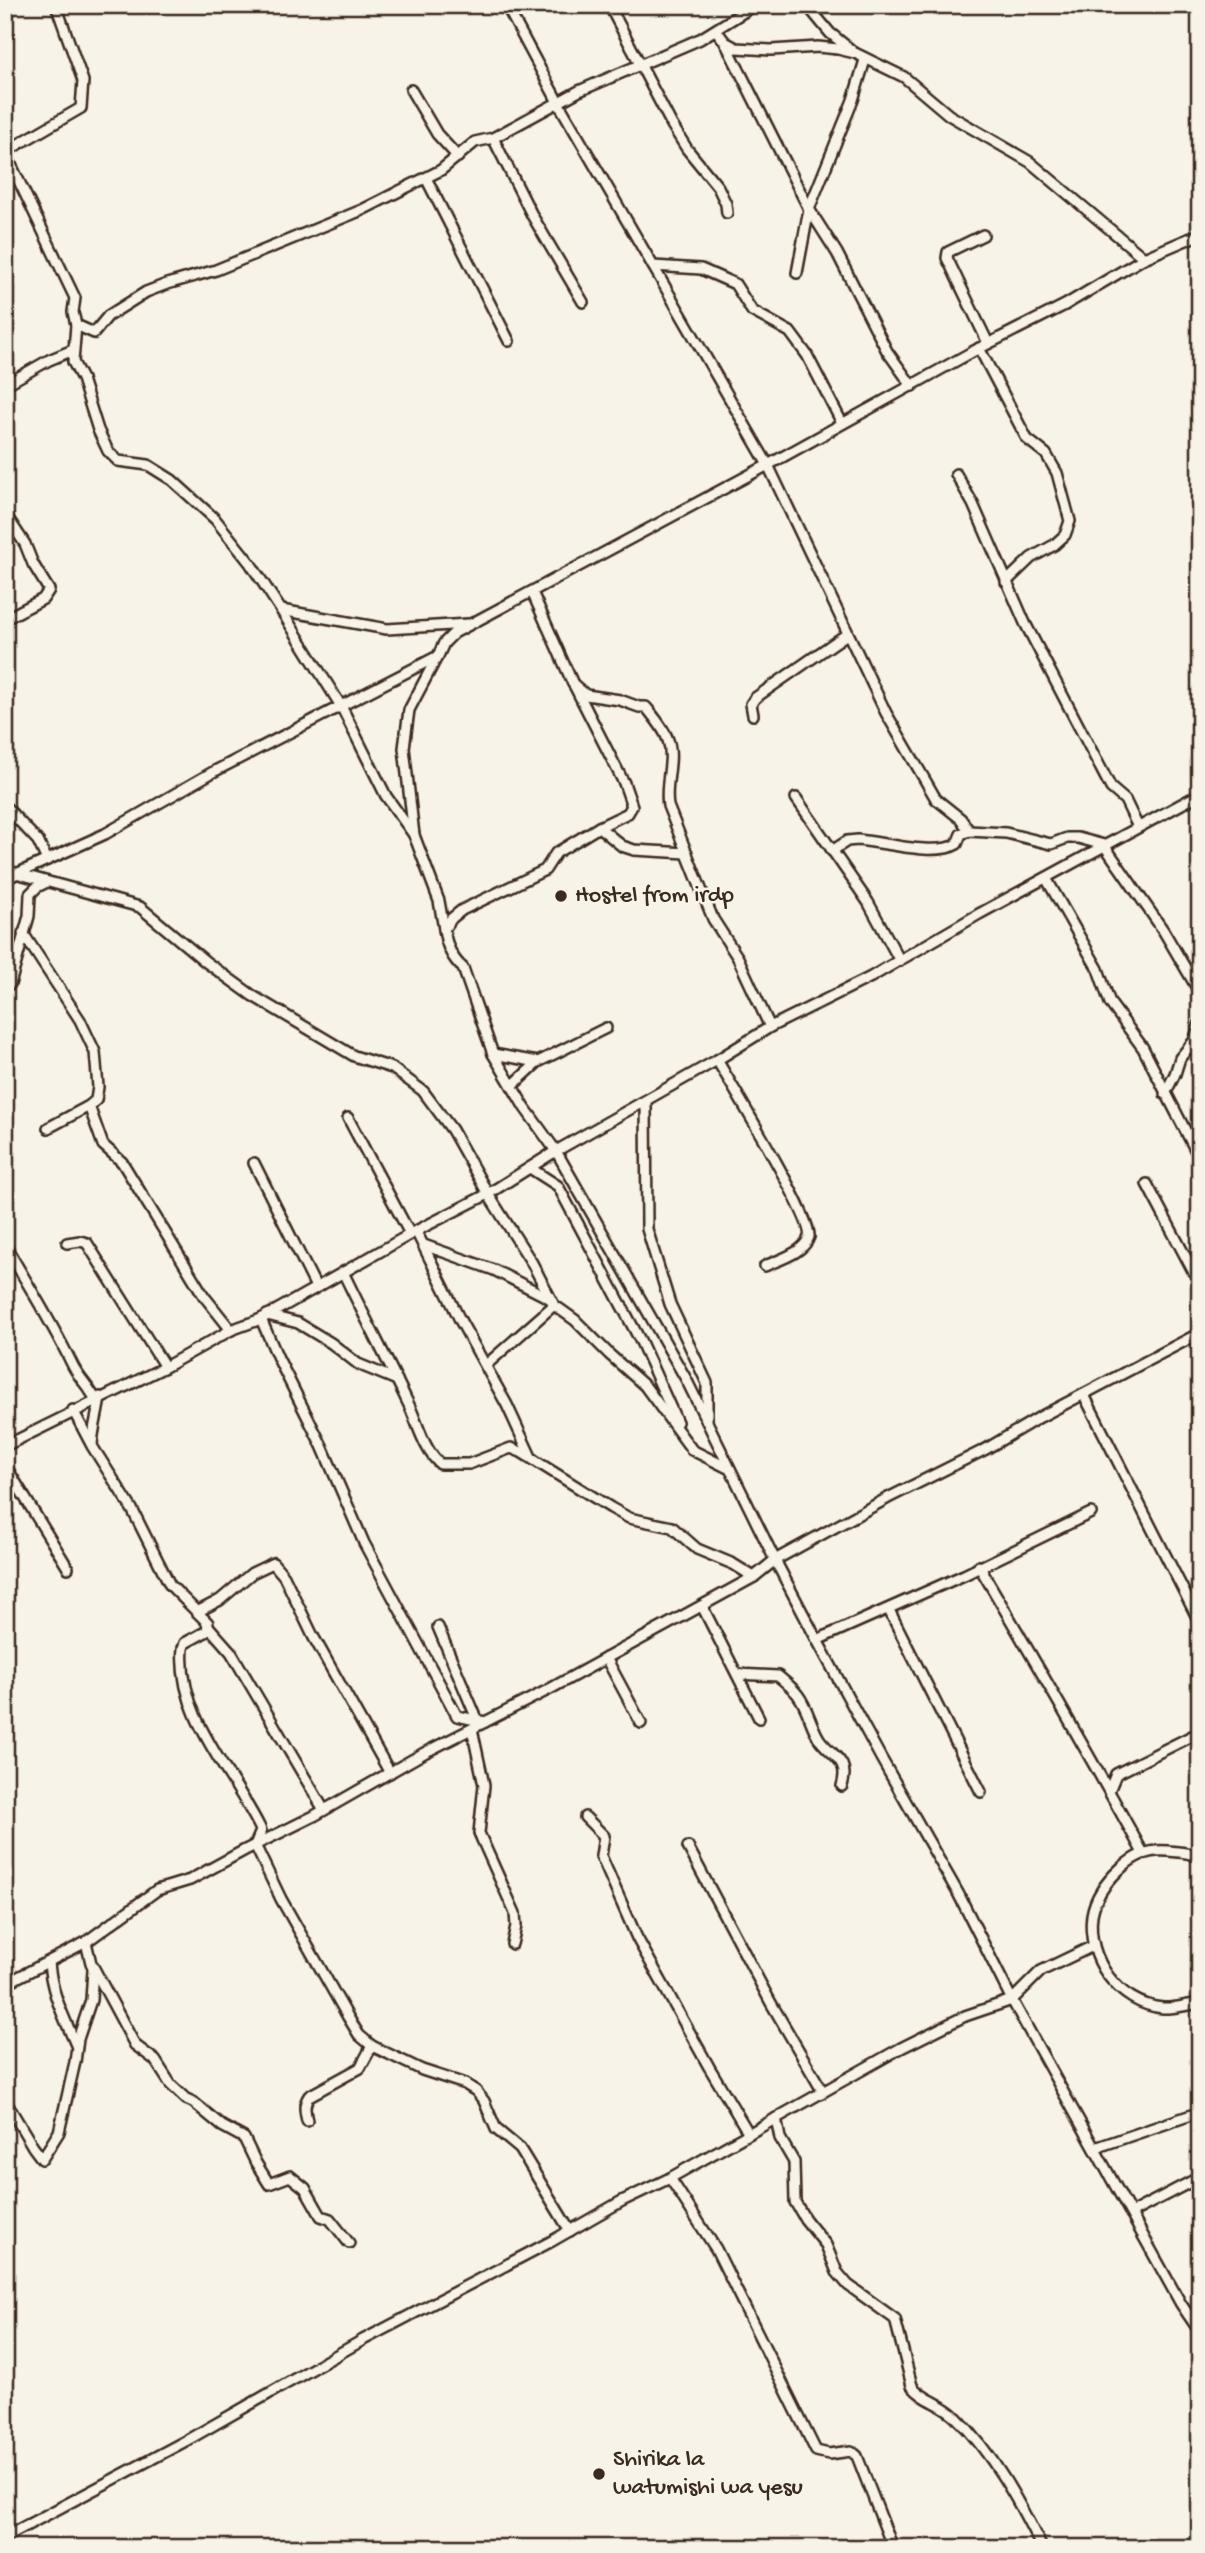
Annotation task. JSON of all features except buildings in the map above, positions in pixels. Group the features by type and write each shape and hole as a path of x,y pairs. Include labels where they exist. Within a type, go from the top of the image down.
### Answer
{"street":[{"path":"56,5 83,81 81,108 5,152 75,298 73,362 82,379 98,430 108,451 118,461 148,465 172,480 215,519 250,563 341,706 386,796 414,835"},
{"path":"506,5 559,104 768,465 886,713 936,799 961,819 969,831"},
{"path":"609,5 687,149 718,187 727,213"},
{"path":"76,325 94,334 108,316 146,292 216,270 314,231 426,178 475,142 493,138 579,91 684,47 755,5"},
{"path":"807,5 830,33 855,53 904,77 949,114 1030,162 1144,258"},
{"path":"716,30 725,42 809,209 837,253 887,351 912,386"},
{"path":"725,42 736,48 746,49 818,47 855,53"},
{"path":"797,273 809,209 853,100 865,60"},
{"path":"411,90 437,134 458,157"},
{"path":"493,138 533,217 583,302"},
{"path":"426,178 509,341"},
{"path":"1200,234 1144,258 1065,305 984,346 449,637 410,710 404,748 414,835 439,901 446,943 455,962 463,968 493,1054 556,1151 686,1379 817,1640 958,1893 1012,2000 1181,2304 1200,2332"},
{"path":"984,235 948,252 947,258 1027,439 1046,454 1057,472 1070,521 1065,535 1054,545 1031,558 1006,582"},
{"path":"653,266 701,268 735,284 752,311 790,332 807,355 842,424"},
{"path":"5,385 73,350"},
{"path":"956,474 973,504 1006,582 1111,788 1125,800 1138,827"},
{"path":"5,514 25,544 48,590 43,599 5,619"},
{"path":"444,929 452,918 463,910 545,870 556,853 628,813 632,806 630,794 573,684 531,592"},
{"path":"281,610 387,629 476,622"},
{"path":"753,715 751,704 755,698 847,634"},
{"path":"5,879 105,834 213,772 438,656"},
{"path":"573,684 586,695 620,699 646,707 663,731 670,750 667,806 713,919 738,958 770,1027"},
{"path":"5,1446 73,1410 165,1367 231,1331 264,1317 488,1194 556,1151 770,1027 900,961 1104,845 1200,794"},
{"path":"796,799 865,896 900,961"},
{"path":"5,806 38,841 47,860"},
{"path":"600,827 622,846 635,850 687,853"},
{"path":"832,851 847,841 925,849 948,848 957,844 961,834 969,831 1006,833 1051,844 1067,838 1078,838 1104,845 1157,920 1200,993"},
{"path":"5,870 140,907 206,962 253,996 354,1056 392,1068 423,1091 453,1130 488,1194 532,1263 552,1302"},
{"path":"1046,878 1094,961 1111,1003 1135,1035 1200,1159"},
{"path":"5,987 10,984 29,916 30,894 47,882"},
{"path":"23,933 70,1004 93,1046 98,1087 96,1100 48,1128"},
{"path":"1165,1094 1180,1058 1194,1041 1200,1023"},
{"path":"512,1086 538,1062 606,1028"},
{"path":"493,1054 538,1062"},
{"path":"717,1060 787,1184 810,1234 799,1249 765,1266"},
{"path":"646,1101 647,1229 670,1304 707,1383 707,1423"},
{"path":"89,1106 103,1145 122,1162 204,1296 231,1331"},
{"path":"348,1118 413,1233 424,1245 532,1459"},
{"path":"254,1163 316,1287"},
{"path":"530,1168 558,1186 641,1342 685,1439"},
{"path":"1147,1184 1200,1284"},
{"path":"67,1243 87,1243 165,1367"},
{"path":"5,1245 62,1341 73,1367 98,1399 97,1416 92,1429 92,1446"},
{"path":"424,1245 495,1270 552,1302 645,1386 692,1450 730,1469"},
{"path":"343,1272 427,1448 440,1464 469,1464 511,1448 629,1518 672,1527 698,1549 733,1564 754,1577"},
{"path":"486,1365 552,1302"},
{"path":"264,1317 298,1323 331,1343 358,1364 397,1381"},
{"path":"264,1317 364,1543 434,1675 457,1716 481,1720"},
{"path":"5,1984 86,1942 157,1890 190,1880 324,1810 472,1729 481,1720 606,1658 754,1577 775,1560 1200,1333"},
{"path":"1084,1395 1200,1623"},
{"path":"73,1410 92,1446 132,1509 170,1586 205,1618 208,1626 231,1652 324,1810"},
{"path":"5,1465 68,1568"},
{"path":"817,1640 889,1610 1091,1513"},
{"path":"197,1612 220,1600 252,1573 273,1563 284,1576 313,1636 390,1773"},
{"path":"979,1566 1143,1853"},
{"path":"702,1606 760,1718"},
{"path":"889,1610 981,1792"},
{"path":"208,1626 204,1633 186,1643 183,1648 183,1678 212,1748 260,1828 255,1845 281,1899 348,2017 359,2035 372,2046 422,2070 465,2084 476,2091 484,2101 496,2129 520,2149 570,2231"},
{"path":"438,1626 481,1720"},
{"path":"606,1658 641,1723"},
{"path":"737,1674 778,1676 799,1696 820,1740 834,1752 844,1768 842,1786"},
{"path":"472,1729 484,1785 479,1833 515,1913 516,1926 512,1944"},
{"path":"1100,1774 1116,1774 1200,1732"},
{"path":"1109,1791 1116,1774"},
{"path":"585,1817 604,1836 601,1856 637,1938 748,2134"},
{"path":"688,1847 823,2092"},
{"path":"1197,1853 1160,1850 1143,1853 1129,1861 1105,1883 1092,1914 1093,1946 1107,1976 1131,1998 1163,2008 1200,2001"},
{"path":"86,1942 93,1967 135,2045 155,2060 171,2085 222,2126 244,2138 269,2184 290,2176 298,2182 321,2216 330,2219 349,2243"},
{"path":"5,2537 191,2438 363,2340 670,2178 932,2031 1012,2000 1041,1971 1093,1946"},
{"path":"49,1962 55,1998 76,2045"},
{"path":"5,2100 42,2159 59,2132 75,2062 76,2045 91,2000 93,1967"},
{"path":"307,2121 304,2109 309,2096 360,2068 372,2046"},
{"path":"1095,2148 1200,2112"},
{"path":"776,2118 780,2138 794,2162 795,2202 825,2245 837,2272 848,2286 895,2319 912,2386 918,2393 954,2415 990,2455 1012,2488 1042,2548"},
{"path":"1131,2213 1200,2176"},
{"path":"670,2178 716,2249 813,2446 820,2453 851,2451 857,2456 893,2548"}],"place":[{"name":"Hostel from irdp","path":"561,896"},
{"name":"Shirika la watumishi wa yesu","path":"599,2474"}]}
